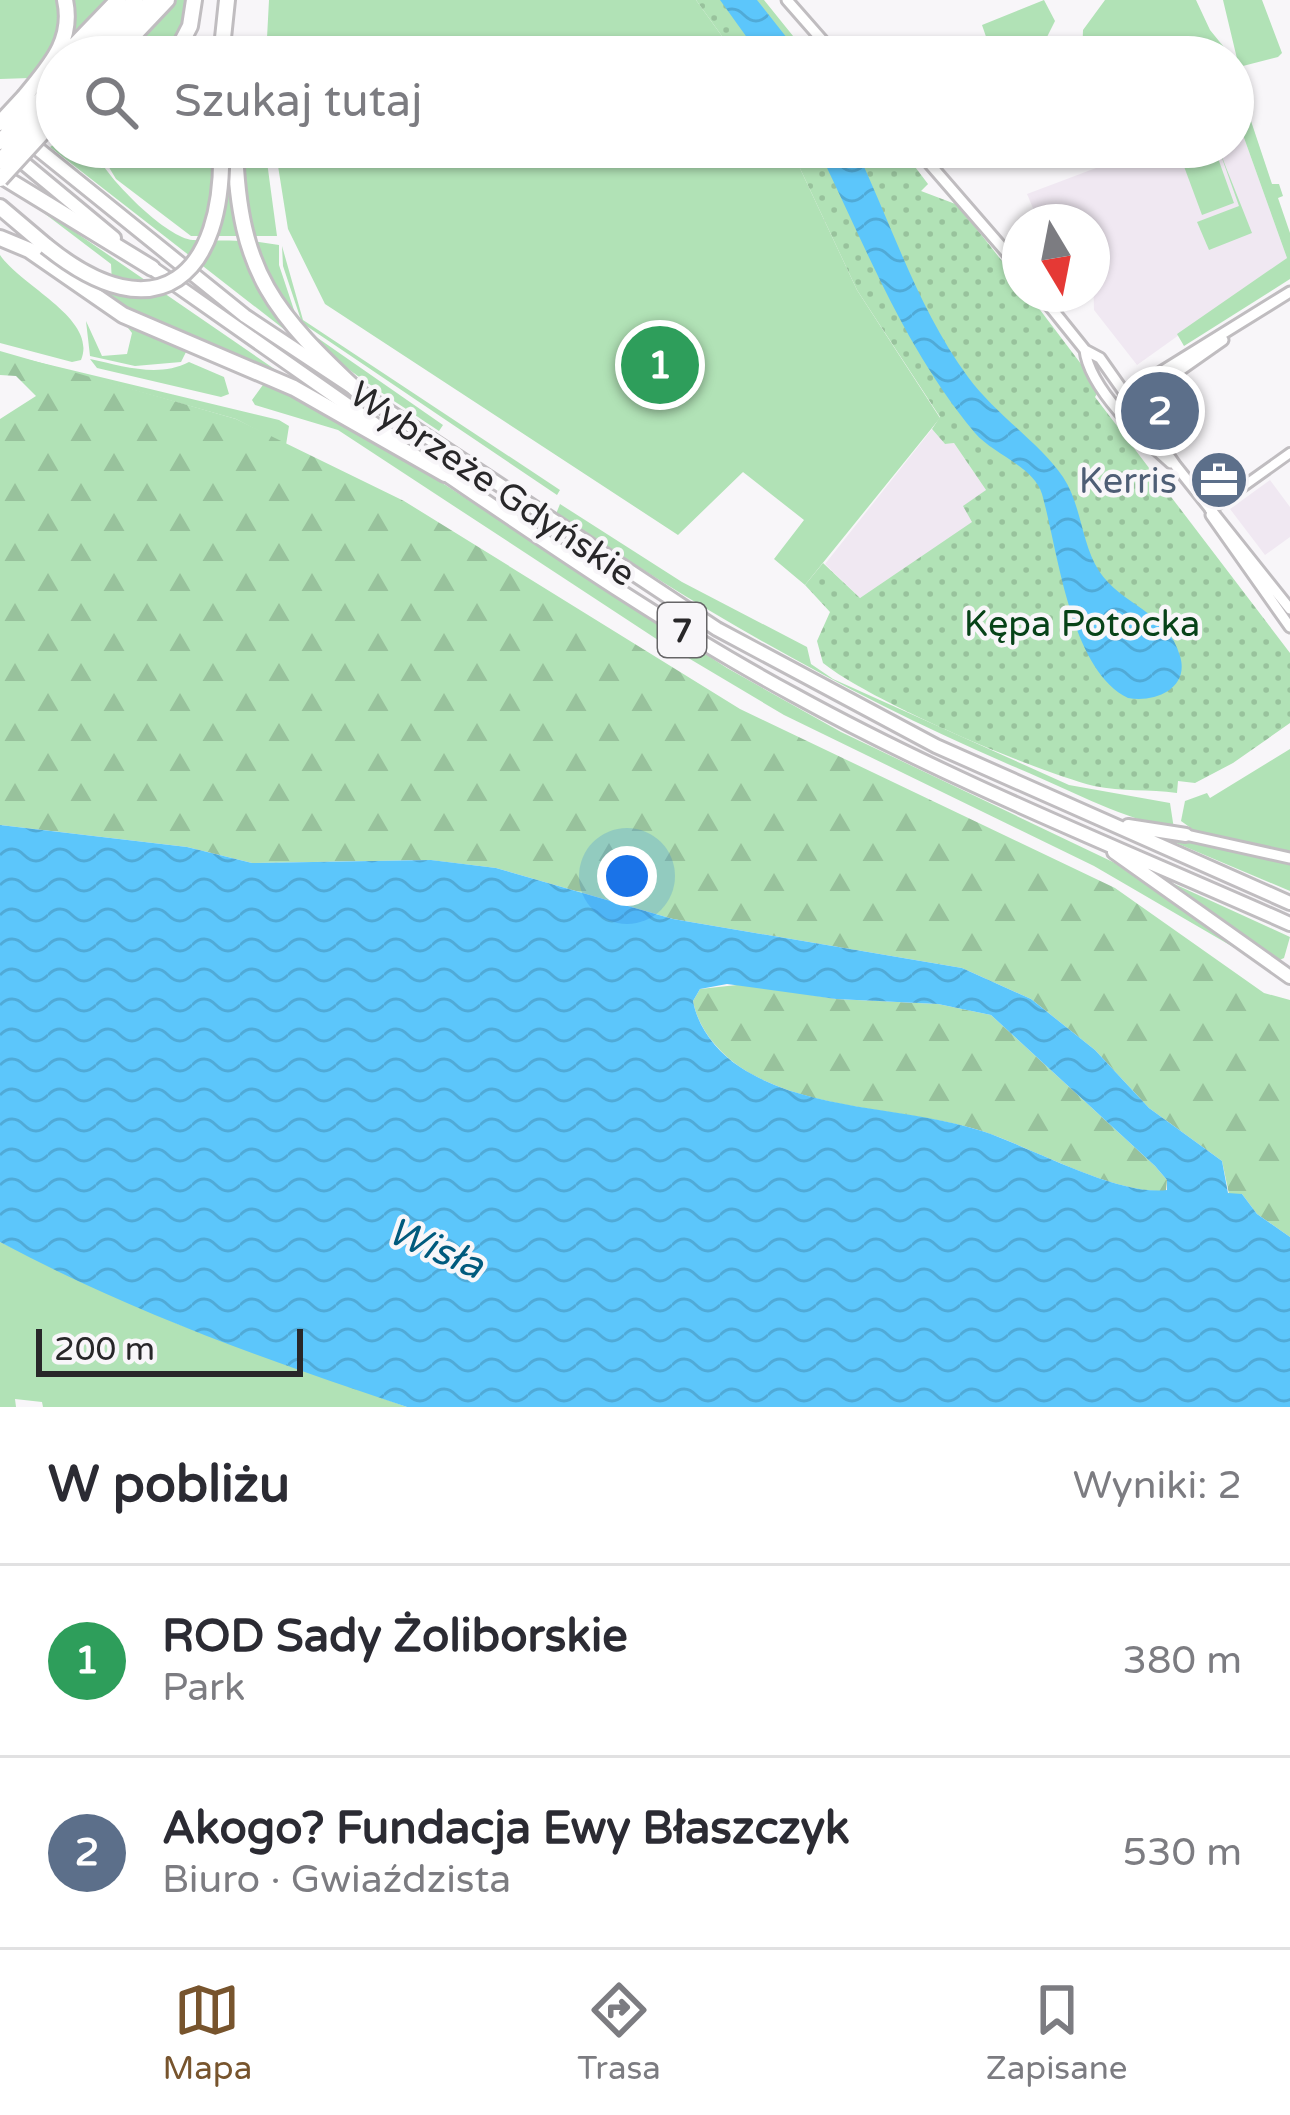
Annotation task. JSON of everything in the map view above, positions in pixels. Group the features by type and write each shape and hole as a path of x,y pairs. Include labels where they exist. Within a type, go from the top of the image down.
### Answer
{"highway":[{"path":"65,0 65,36"},
{"path":"83,36 118,0"},
{"path":"101,36 135,0"},
{"path":"119,36 152,0"},
{"path":"133,36 167,0"},
{"path":"185,36 194,0"},
{"path":"223,36 227,2"},
{"path":"227,2 229,36"},
{"path":"0,120 36,115"},
{"path":"0,142 36,120"},
{"path":"0,160 36,123"},
{"path":"0,177 20,159 36,130"},
{"path":"0,207 79,272 109,285 140,289 176,279 196,263 217,226 220,168"},
{"name":"7","path":"238,168 248,247 282,316 363,396"},
{"name":"7","path":"0,177 152,268"},
{"path":"0,238 29,250 123,315 294,388 446,474"}],"main road":[{"name":"Wybrzeże Gdyńskie","path":"0,120 36,150"},
{"name":"Wybrzeże Gdyńskie","path":"0,142 152,268 446,474 759,676 901,750 1286,922"},
{"name":"Wybrzeże Gdyńskie","path":"59,168 161,252 363,396 778,664 936,746 1290,902"},
{"path":"1102,820 1186,835"},
{"path":"1093,837 1287,976"}],"street":[{"path":"787,0 819,36"},
{"path":"933,168 1002,247"},
{"path":"1120,406 1134,404 1290,292"},
{"path":"1054,312 1127,393 1290,627"},
{"path":"1120,406 1127,393 1232,332"},
{"path":"1085,350 1088,367 1176,466"},
{"path":"1209,510 1290,453"},
{"path":"1209,510 1224,522 1290,609"},
{"path":"1186,835 1290,858"},
{"path":"1287,976 1290,960"}],"shaded area":[{"path":"1254,166 1287,258 1137,365 1096,312 1110,312 1110,204 1031,204 1027,194 1096,168"},
{"path":"932,429 945,444 954,443 986,490 973,522 860,598 825,564"},
{"path":"1270,480 1290,507 1290,537 1265,555 1230,509"}],"green space":[{"path":"0,0 111,0 76,36 70,36 73,24 63,36 36,36 36,70 30,78 0,79"},
{"path":"177,0 188,0 177,36 142,36"},
{"path":"269,0 696,0 722,36 267,36"},
{"path":"696,0 764,0 793,36 722,36"},
{"path":"1044,0 1055,21 1048,36 986,36 982,25"},
{"path":"1105,0 1196,0 1215,36 1083,36"},
{"path":"1223,0 1262,0 1282,53 1254,63 1254,36 1232,36"},
{"path":"1254,130 1272,184 1279,184 1283,196 1278,198 1290,233 1290,279 1184,346 1177,334 1287,258 1254,166"},
{"path":"77,168 106,168 142,208 182,237 241,241 263,296 294,337"},
{"path":"109,168 268,168 277,236 191,236 116,179"},
{"path":"278,168 800,168 857,290 940,418 805,585 774,559 804,520 743,472 678,535 325,304 288,229"},
{"name":"Kępa Potocka","path":"800,168 916,168 928,184 921,191 958,205 1002,261 1002,312 1042,312 1100,389 1095,397 1290,653 1290,723 1195,783 1178,781 1177,793 1104,788 1032,766 954,733 877,696 823,663 817,641 830,612 805,585 823,563 860,598 972,522 963,506 986,490 954,443 945,444 932,429 940,417 857,290"},
{"path":"1185,168 1222,168 1234,203 1202,215"},
{"path":"1225,168 1252,233 1209,250 1197,222 1239,206"},
{"path":"11,188 292,381 125,312 95,290 112,283 111,264"},
{"path":"253,241 279,245 279,265 298,322 266,274"},
{"path":"282,246 303,320 560,490 557,495 302,323 283,266"},
{"path":"0,255 69,317 83,345 81,360 72,362 0,343"},
{"path":"121,319 187,350 181,362 135,366 90,356 86,321 102,356 127,354 132,333"},
{"path":"302,327 443,425 439,431 353,373"},
{"path":"0,351 236,419 404,501 740,709 1115,888 1264,993 1290,1000 1290,1237 1257,1214 1242,1194 1229,1194 1222,1161 1149,1108 1095,1050 1031,999 962,968 673,919 496,868 430,860 252,863 187,847 0,825 0,419 36,396 16,376 0,375"},
{"path":"13,356 279,420 289,426 286,445 236,419"},
{"path":"90,359 153,370 189,362 224,377 229,394 221,397 97,368"},
{"path":"265,382 430,475 727,668 841,732 1115,863 1240,951 1094,866 784,715 658,640 338,430 255,405 252,400"},
{"path":"560,504 682,582 807,647 811,664 833,679 1069,785 1170,803 1174,829 1083,797 845,686 729,622 556,514"},
{"path":"1290,749 1290,851 1195,831 1181,821 1185,801 1207,793 1210,798"},
{"path":"1162,837 1290,862 1290,891"},
{"path":"1159,877 1290,937 1284,958 1275,962"},
{"path":"746,984 836,999 938,1004 991,1015 1155,1166 1167,1180 1166,1191 1098,1178 953,1123 826,1101 767,1082 716,1046 693,1001 700,989"},
{"path":"0,1242 178,1324 407,1407 43,1407 42,1402 15,1399 16,1407 0,1407"}],"water":[{"path":"720,0 757,0 785,36 746,36"},
{"path":"827,168 864,168 950,350 979,391 1063,477 1088,549 1108,583 1155,619 1174,641 1182,667 1168,691 1128,698 1092,662 1069,606 1038,484 975,433 927,366 887,295"},
{"name":"Wisła","path":"0,825 187,847 252,863 431,860 496,868 673,919 962,968 1031,999 1095,1050 1149,1108 1222,1161 1228,1193 1242,1194 1257,1214 1290,1237 1290,1407 407,1407 200,1333 0,1242","holes":["727,984 836,999 938,1004 991,1015 1155,1166 1167,1180 1167,1190 1124,1186 953,1123 826,1100 767,1082 716,1047 693,1001 700,989"]}],"place":[{"name":"ROD Sady Żoliborskie","path":"660,365"},
{"name":"Akogo? Fundacja Ewy Błaszczyk","path":"1160,411"},
{"name":"Kerris","path":"1219,480"}]}
